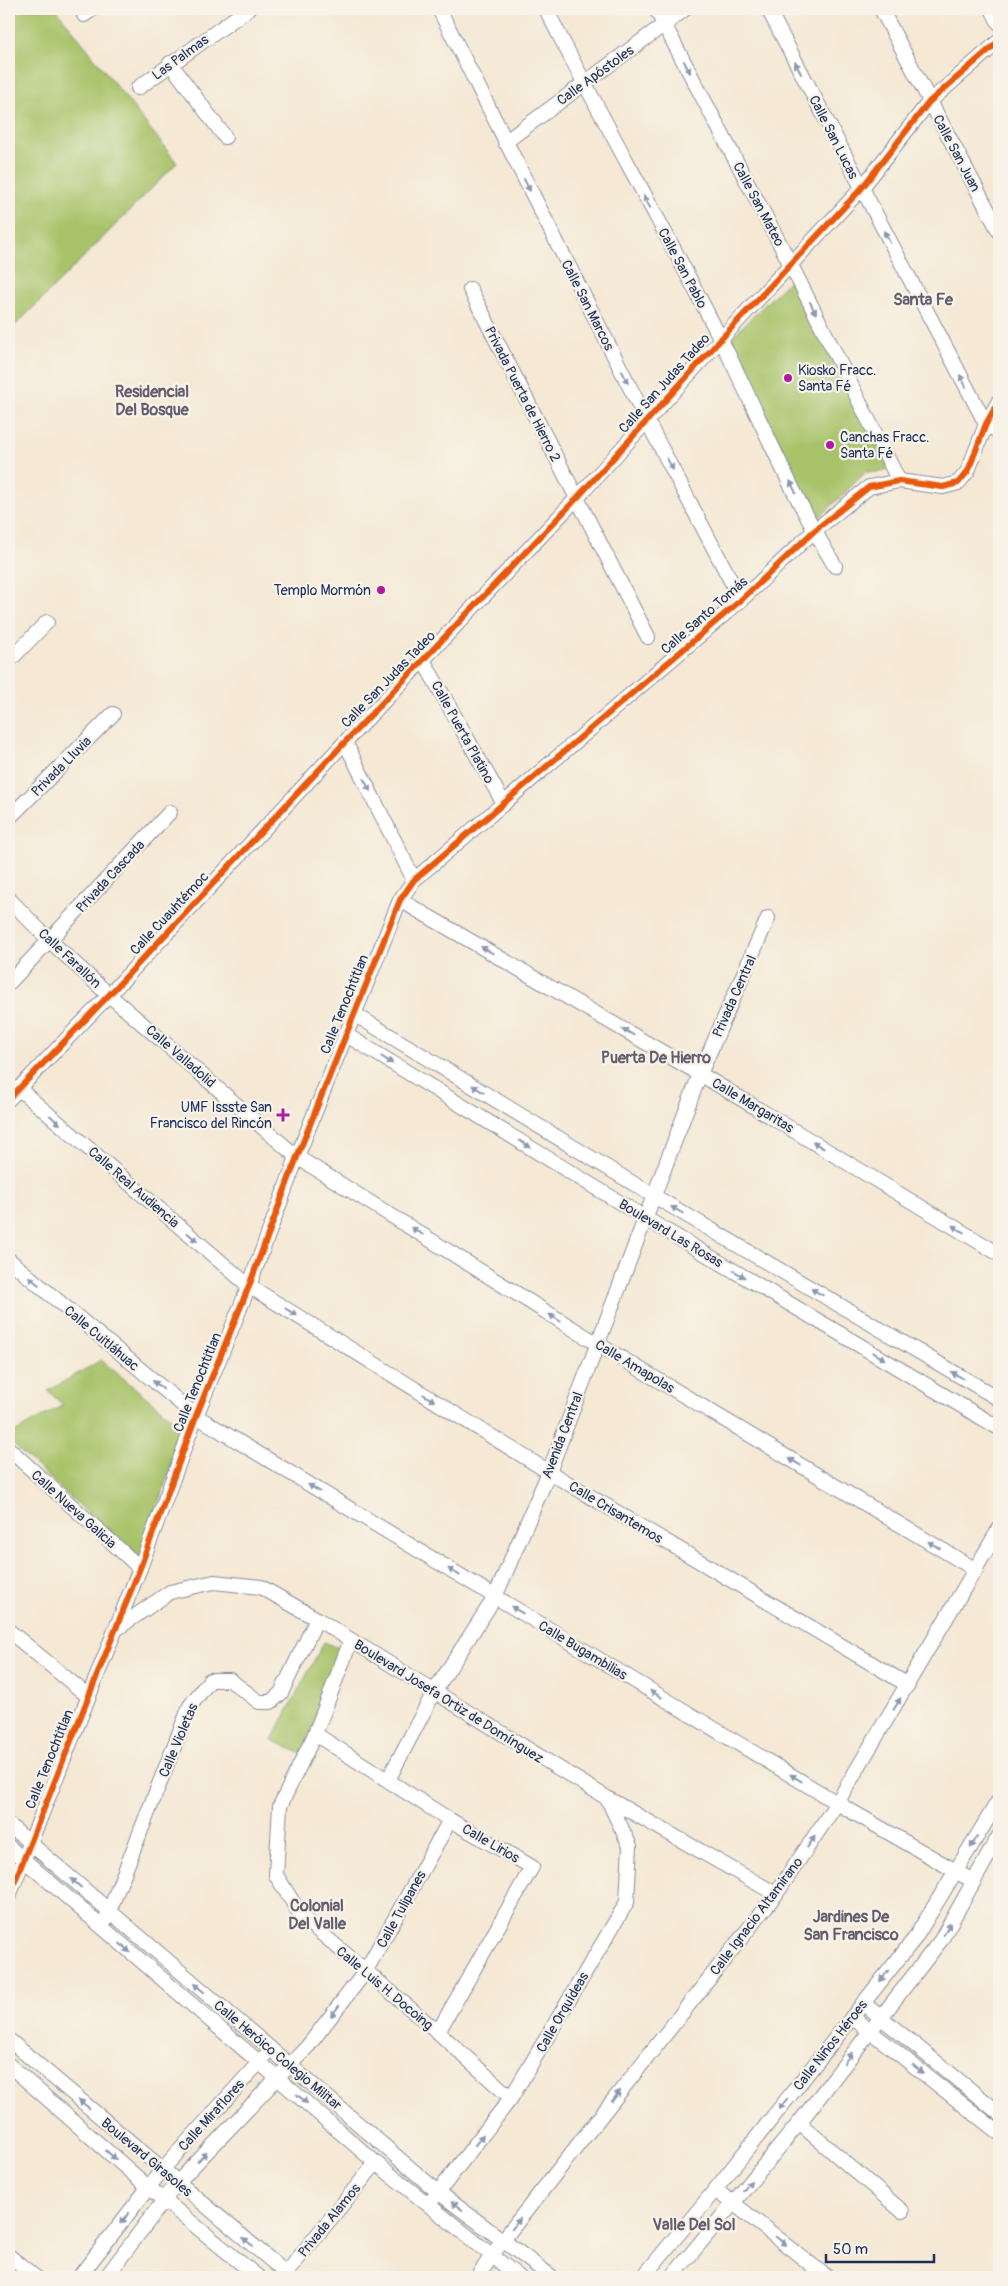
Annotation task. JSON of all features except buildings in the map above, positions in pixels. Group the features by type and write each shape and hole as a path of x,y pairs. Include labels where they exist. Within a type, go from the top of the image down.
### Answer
{"street":[{"name":"Las Palmas","path":"138,88 170,63 248,9"},
{"name":"Calle San Marcos","path":"439,9 505,142 741,600"},
{"name":"Calle San Pablo","path":"546,9 583,83 721,339 814,531 835,566"},
{"name":"Calle San Mateo","path":"656,9 791,265 899,481"},
{"name":"Calle Apóstoles","path":"505,142 685,9"},
{"name":"Calle San Lucas","path":"768,9 986,424"},
{"name":"Calle San Juan","path":"881,9 999,232"},
{"path":"992,9 999,23"},
{"name":"Calle San Judas Tadeo","path":"345,742 577,498 721,339 861,189 929,102 999,41"},
{"path":"170,63 225,137"},
{"name":"Privada Puerta de Hierro 2","path":"470,289 648,638"},
{"name":"Calle Santo Tomás","path":"414,880 741,600 814,531 869,487 899,481 943,487 958,483 968,471 986,424 999,401"},
{"path":"986,424 999,432"},
{"path":"9,661 47,622"},
{"name":"Calle Puerta Platino","path":"423,660 504,804"},
{"name":"Privada Lluvia","path":"9,818 113,714"},
{"path":"345,742 414,880"},
{"name":"Calle Cuauhtémoc","path":"13,1094 110,995 345,742"},
{"name":"Privada Cascada","path":"9,983 170,812"},
{"name":"Calle Tenochtitlan","path":"9,1896 140,1568 196,1416 249,1286 345,1034 400,900 414,880"},
{"name":"Calle Farallón","path":"9,900 49,940 110,995"},
{"name":"Calle Margaritas","path":"400,900 700,1074 999,1254"},
{"name":"Privada Central","path":"700,1074 768,918"},
{"name":"Calle Valladolid","path":"110,995 297,1157"},
{"name":"Boulevard Las Rosas","path":"354,1014 654,1196 999,1399"},
{"name":"Boulevard Las Rosas","path":"345,1034 645,1218 999,1428"},
{"name":"Avenida Central","path":"388,1780 434,1692 495,1597 549,1472 700,1074"},
{"name":"Calle Real Audiencia","path":"13,1094 249,1286"},
{"name":"Calle Amapolas","path":"297,1157 596,1344 976,1570"},
{"name":"Calle Cuitláhuac","path":"9,1260 196,1416"},
{"name":"Calle Crisantemos","path":"249,1286 549,1472 908,1685"},
{"name":"Calle Bugambilias","path":"196,1416 837,1803 972,1881"},
{"name":"Calle Nueva Galicia","path":"9,1449 140,1568"},
{"name":"Calle Ignacio Altamirano","path":"477,2277 503,2240 776,1894 837,1803 999,1529"},
{"name":"Boulevard Josefa Ortiz de Domínguez","path":"115,1630 170,1592 214,1582 261,1586 317,1618 607,1798 776,1894"},
{"name":"Calle Violetas","path":"102,1928 190,1706 210,1680 230,1680 259,1702 271,1702 281,1693 317,1618"},
{"path":"9,1631 88,1696"},
{"name":"Calle Luis H. Docoing","path":"351,1640 314,1734 280,1806 276,1875 302,1917 438,2032 512,2098"},
{"name":"Calle Lirios","path":"314,1734 450,1820 532,1867 438,2032"},
{"name":"Calle Orquídeas","path":"428,2206 512,2098 627,1902 630,1846 607,1798"},
{"name":"Calle Niños Héroes","path":"643,2277 715,2190 915,1938 999,1800"},
{"name":"Calle Tulipanes","path":"290,2065 308,2046 365,1972 450,1820"},
{"name":"Calle Heróico Colegio Militar","path":"9,1825 438,2192 552,2277"},
{"name":"Calle Niños Héroes","path":"672,2277 799,2123 940,1940 999,1836"},
{"name":"Calle Heróico Colegio Militar","path":"9,1847 376,2163 518,2277"},
{"path":"863,2003 999,2113"},
{"path":"852,2017 999,2133"},
{"name":"Boulevard Girasoles","path":"9,2040 284,2275"},
{"name":"Calle Miraflores","path":"80,2277 162,2170 271,2049"},
{"name":"Boulevard Girasoles","path":"9,2065 163,2200 258,2277"},
{"name":"Calle Miraflores","path":"106,2277 177,2183 290,2065"},
{"path":"799,2123 902,2211"},
{"name":"Privada Alamos","path":"284,2275 376,2163"},
{"path":"715,2190 826,2277"},
{"path":"9,2256 35,2277"}],"green space":[{"path":"9,9 56,9 177,163 9,332"},
{"path":"790,280 889,468 882,472 866,472 817,520 728,341"},
{"path":"101,1360 184,1428 139,1560 9,1441 9,1436 63,1405 48,1391"},
{"path":"324,1642 344,1650 302,1754 272,1740"}],"cycle path":[{"path":"9,1099 577,498 721,339 861,189 929,102 999,41"},
{"path":"9,1896 140,1568 196,1416 400,900 414,880 741,600 814,531 869,487 899,481 943,487 958,483 968,471 986,424 999,401"}],"place":[{"name":"Kiosko Fracc. Santa Fé","path":"788,378"},
{"name":"Canchas Fracc. Santa Fé","path":"830,445"},
{"name":"Templo Mormón","path":"381,590"},
{"name":"UMF Issste San Francisco del Rincón","path":"283,1115"}],"district":[{"name":"Santa Fe","path":"923,299"},
{"name":"Residencial Del Bosque","path":"152,400"},
{"name":"Puerta De Hierro","path":"656,1057"},
{"name":"Colonial Del Valle","path":"317,1914"},
{"name":"Jardines De San Francisco","path":"851,1925"},
{"name":"Valle Del Sol","path":"694,2224"}]}
